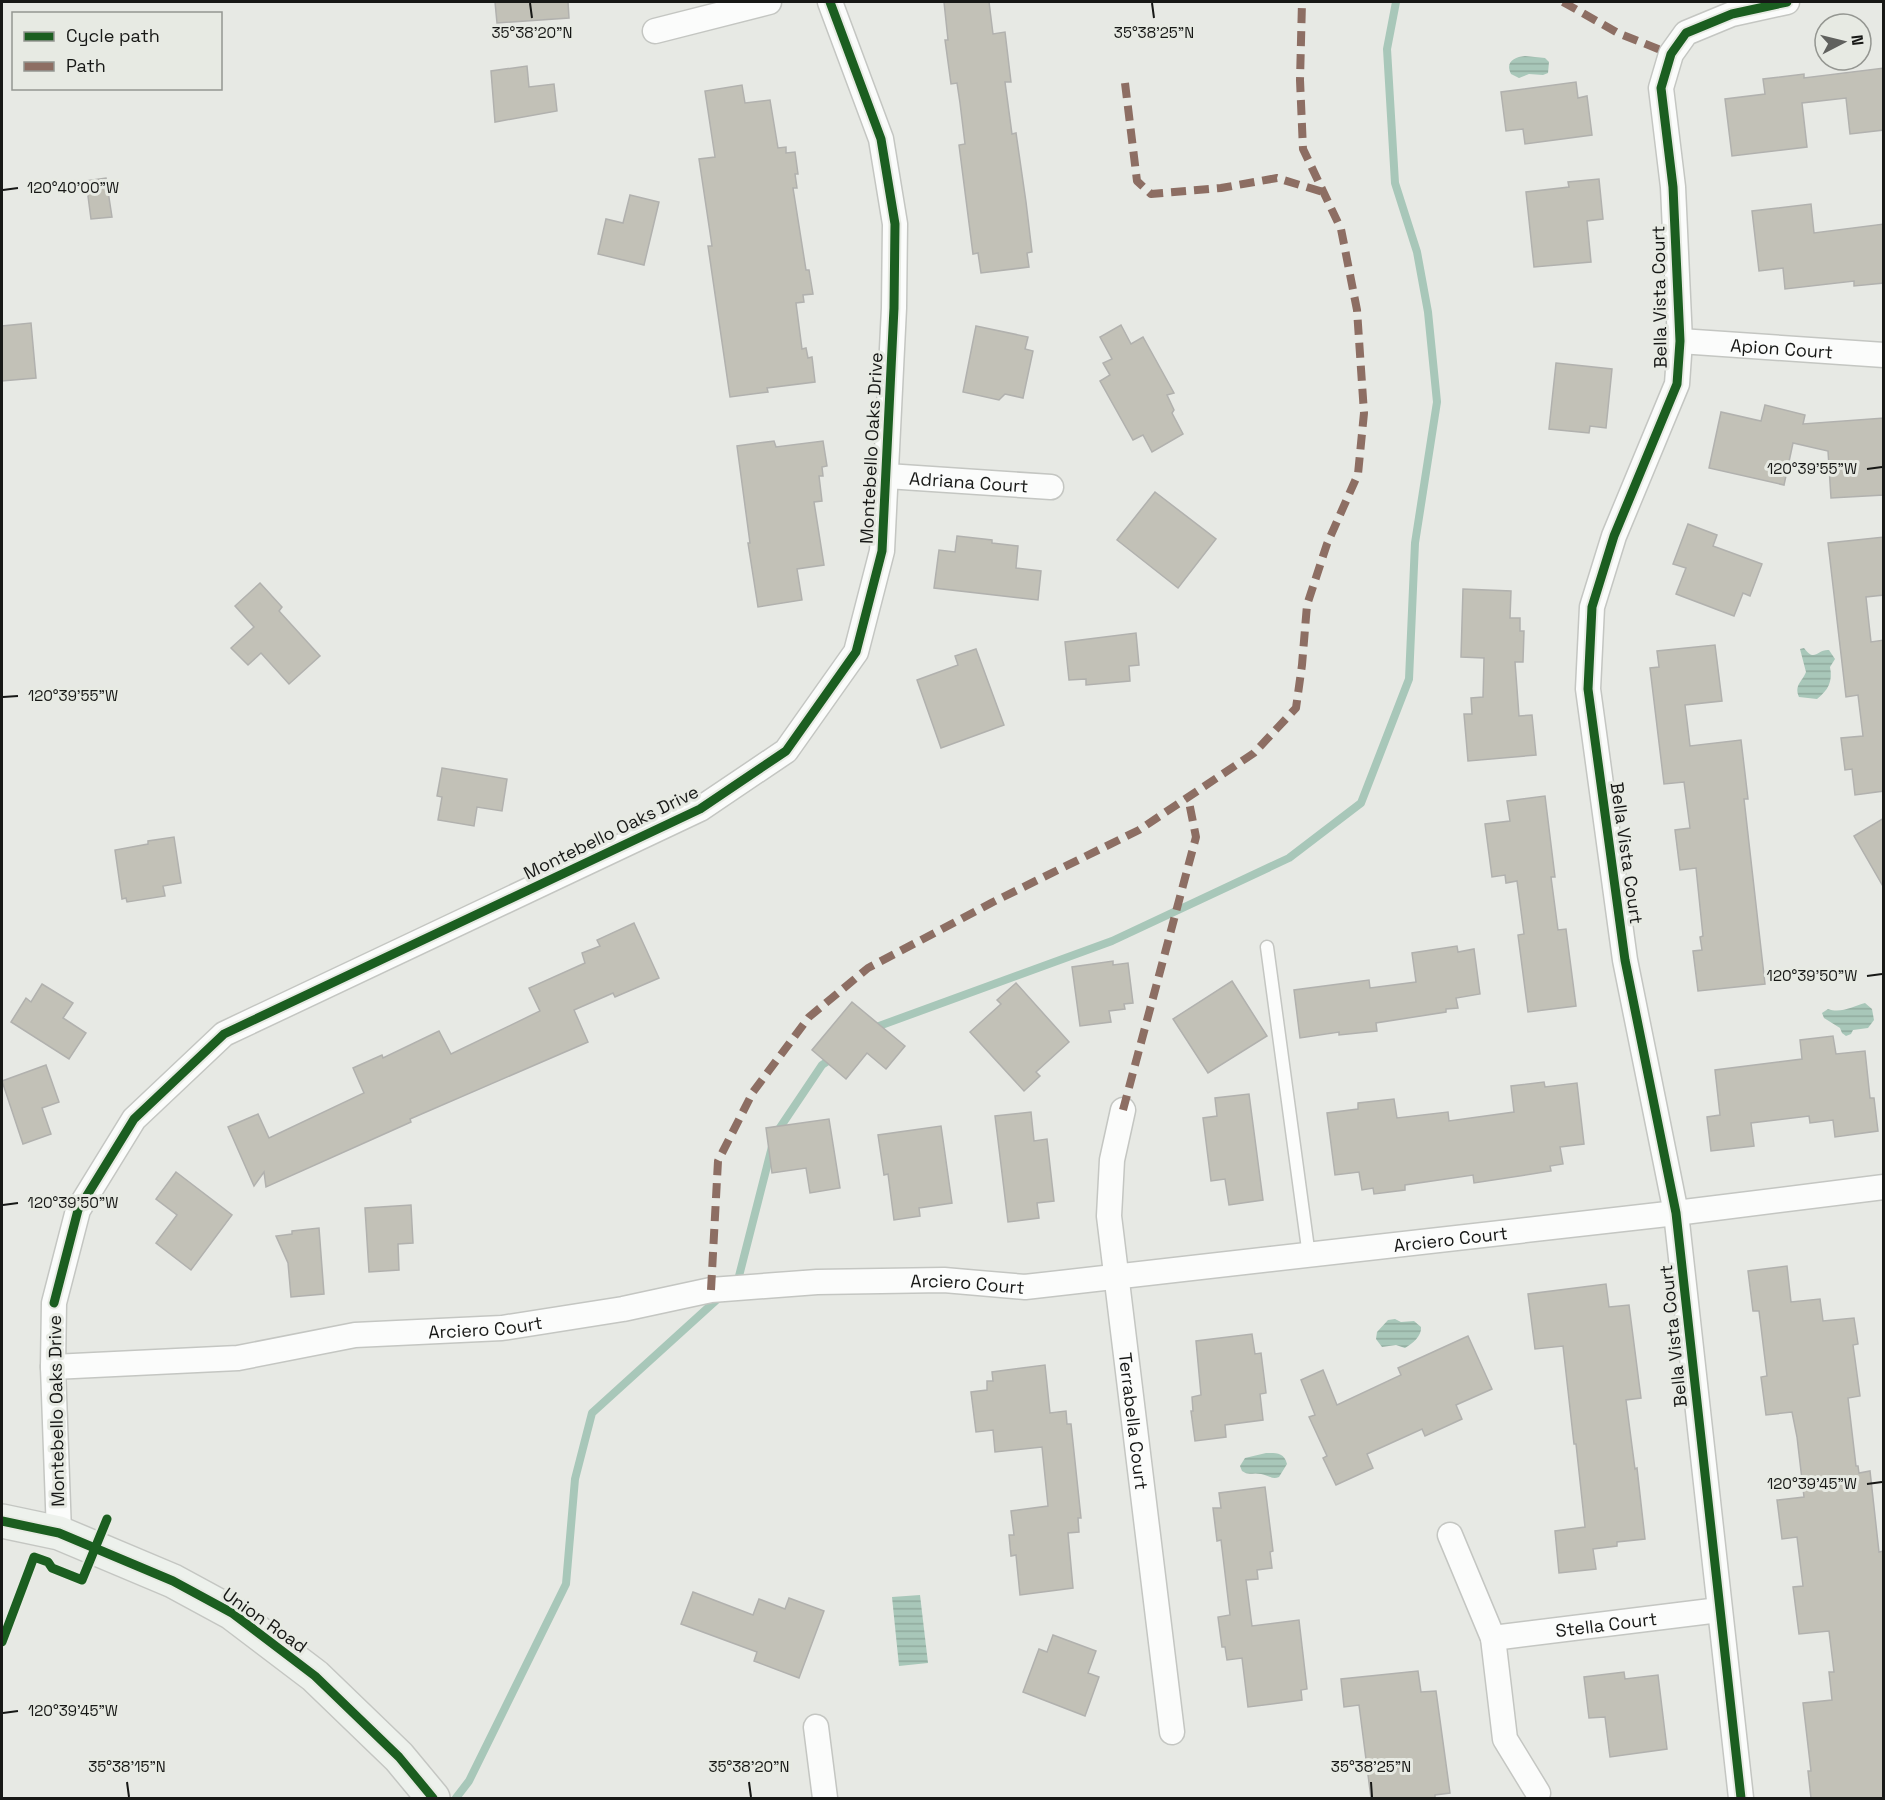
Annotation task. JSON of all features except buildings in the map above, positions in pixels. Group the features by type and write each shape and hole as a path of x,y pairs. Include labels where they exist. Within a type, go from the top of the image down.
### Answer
{"main road":[{"name":"Union Road","path":"2,1521 59,1533 173,1581 232,1613 315,1676 399,1757 433,1798"}],"street":[{"path":"655,31 769,2"},
{"name":"Montebello Oaks Drive","path":"59,1533 53,1367 54,1303 78,1210 134,1119 224,1034 700,809 786,751 856,652 882,551 894,308 895,224 881,139 830,2"},
{"name":"Bella Vista Court","path":"1741,1798 1676,1213 1625,960 1588,689 1592,607 1614,536 1677,384 1680,341 1673,187 1661,88 1671,54 1686,33 1732,14 1787,2"},
{"name":"Apion Court","path":"1680,341 1884,355"},
{"name":"Adriana Court","path":"887,476 1051,487"},
{"name":"Terrabella Court","path":"1123,1110 1112,1160 1109,1216 1172,1732"},
{"name":"Arciero Court","path":"53,1367 238,1358 355,1335 502,1328 623,1309 711,1290 817,1282 944,1280 1025,1287 1309,1256 1884,1187"},
{"path":"1450,1535 1493,1638 1506,1739 1538,1793"},
{"name":"Stella Court","path":"1493,1638 1719,1610"},
{"path":"816,1727 825,1798"}],"lane":[{"path":"1267,947 1309,1256"}],"shaded area":[{"path":"1525,56 1545,58 1549,62 1548,73 1529,74 1519,78 1511,74 1510,63"},
{"path":"1804,648 1814,655 1829,650 1835,659 1830,667 1829,685 1817,699 1799,697 1798,686 1806,672 1800,649"},
{"path":"1865,1003 1872,1009 1874,1020 1868,1028 1853,1030 1846,1036 1840,1028 1824,1018 1822,1013 1828,1009 1842,1010"},
{"path":"1395,1319 1401,1322 1414,1321 1421,1327 1420,1334 1405,1348 1396,1345 1382,1347 1376,1339 1377,1332 1388,1320"},
{"path":"1266,1453 1279,1454 1286,1460 1287,1464 1279,1477 1272,1478 1242,1471 1240,1466 1245,1458"},
{"path":"920,1595 928,1663 899,1666 892,1597"}],"waterway":[{"path":"872,1031 879,1026 1112,941 1289,858 1361,803 1409,679 1415,543 1437,402 1428,312 1417,252 1395,183 1387,49 1396,2"},
{"path":"733,1284 738,1280 775,1135 822,1065 834,1057"},
{"path":"456,1798 469,1781 566,1584 575,1479 592,1413 722,1295"}],"marked path":[{"path":"711,1290 718,1161 753,1092 809,1017 868,968 993,902 1139,830 1254,753 1296,708 1307,605 1327,544 1358,474 1364,413 1357,310 1341,229 1303,149 1300,80 1302,2"},
{"path":"1563,2 1618,33 1671,54"},
{"path":"1125,83 1137,181 1151,194 1221,188 1277,178 1323,192"},
{"path":"1123,1110 1196,837 1188,797"}],"cycle path":[{"path":"54,1303 78,1210 134,1119 224,1034 700,809 786,751 856,652 882,551 894,308 895,224 881,139 830,2"},
{"path":"1741,1798 1676,1213 1625,960 1588,689 1592,607 1614,536 1677,384 1680,341 1673,187 1661,88 1671,54 1686,33 1732,14 1787,2"},
{"path":"2,1642 34,1557 48,1562 52,1568 82,1580 107,1519"},
{"path":"2,1521 59,1533 173,1581 232,1613 315,1676 399,1757 433,1798"}]}
